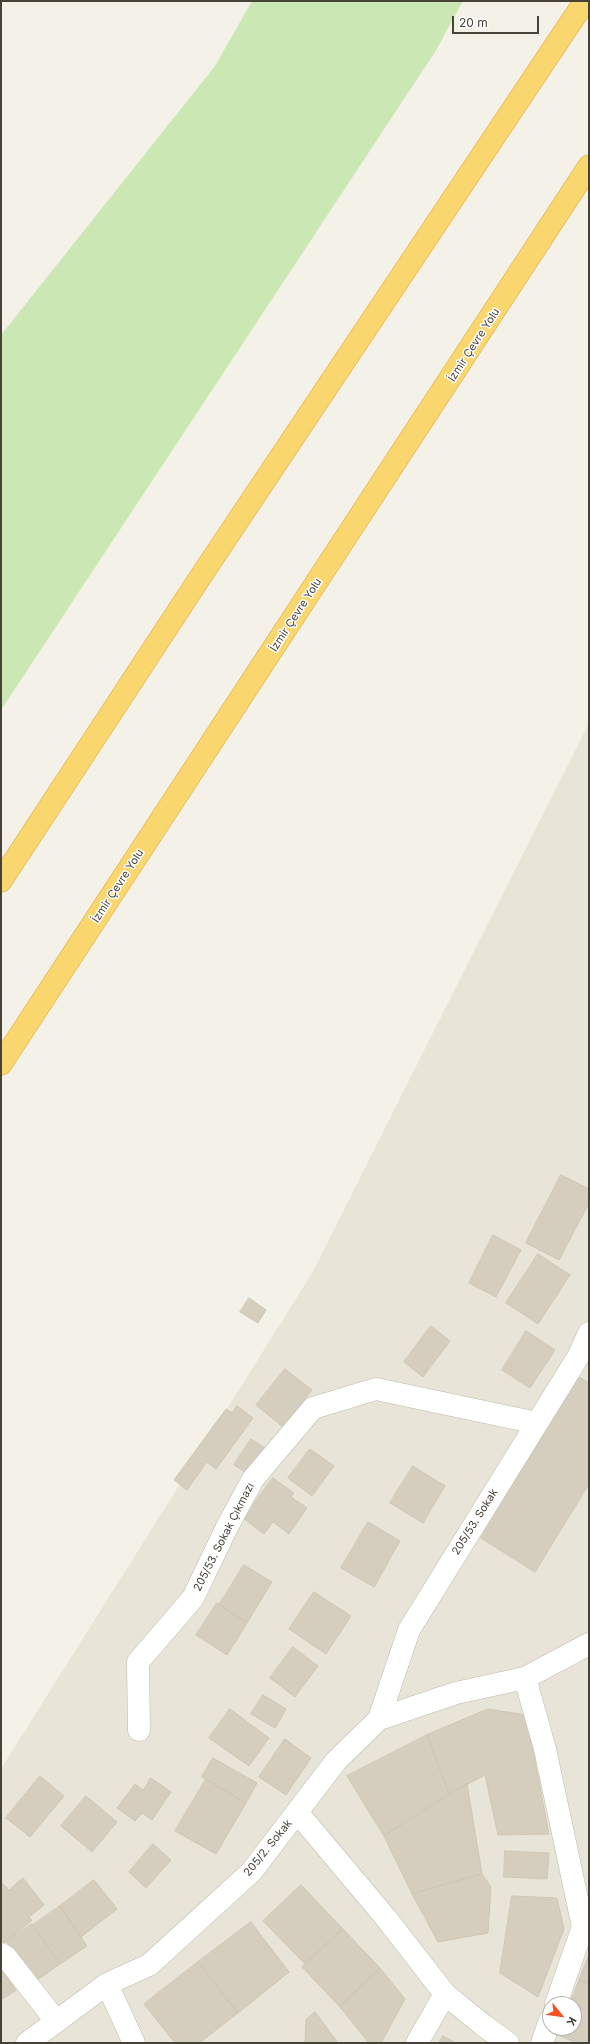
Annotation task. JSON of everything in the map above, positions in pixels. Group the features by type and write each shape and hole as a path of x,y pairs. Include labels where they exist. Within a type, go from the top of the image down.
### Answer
{"highway":[{"path":"1,881 201,576 585,1"},
{"name":"İzmir Çevre Yolu","path":"1,1064 589,166"}],"street":[{"name":"205/53. Sokak","path":"379,1719 409,1630 537,1423 584,1358 589,1333"},
{"name":"205/53. Sokak Çıkmazı","path":"139,1730 138,1662 193,1598 227,1527 253,1479 313,1408 376,1389 537,1423"},
{"path":"297,1812 336,1761 379,1719 456,1693 525,1678 589,1644"},
{"path":"525,1678 545,1749 586,1926 559,1996"},
{"name":"205/2. Sokak","path":"27,2043 107,1984 149,1965 252,1871 297,1812 386,1918 445,1994 508,2043"},
{"path":"1,1954 6,1957 56,2022"},
{"path":"107,1984 134,2043"},
{"path":"418,2043 445,1994"}],"shaded area":[{"path":"589,723 589,2043 1,2043 1,1769 311,1275"}],"green space":[{"path":"252,1 463,1 435,52 1,710 1,335 215,66"}],"building":[{"path":"561,1175 589,1189 589,1203 559,1260 526,1243"},
{"path":"493,1235 521,1250 496,1297 469,1283"},
{"path":"538,1254 570,1275 538,1324 506,1303"},
{"path":"249,1298 266,1310 258,1323 240,1312"},
{"path":"431,1326 450,1341 423,1377 404,1362"},
{"path":"526,1331 555,1350 530,1388 502,1370"},
{"path":"285,1369 312,1390 283,1427 256,1405"},
{"path":"579,1377 589,1383 589,1484 535,1572 481,1538"},
{"path":"237,1406 253,1418 216,1469 207,1462 187,1490 174,1480 226,1409 232,1413"},
{"path":"251,1439 265,1448 248,1474 234,1465"},
{"path":"310,1449 334,1466 312,1496 288,1478"},
{"path":"413,1466 445,1486 423,1523 390,1503"},
{"path":"273,1478 294,1493 291,1497 307,1508 289,1534 273,1522 264,1534 243,1518"},
{"path":"368,1522 400,1541 374,1587 341,1568"},
{"path":"244,1565 272,1582 247,1623 219,1605"},
{"path":"314,1592 351,1616 326,1654 289,1629"},
{"path":"217,1603 247,1623 227,1655 196,1635"},
{"path":"293,1647 318,1666 295,1697 270,1678"},
{"path":"263,1695 286,1709 275,1728 251,1714"},
{"path":"230,1709 269,1738 249,1766 209,1738"},
{"path":"488,1709 526,1715 549,1834 498,1835 485,1775 449,1794 427,1735"},
{"path":"427,1735 449,1794 384,1836 347,1776"},
{"path":"285,1739 311,1758 286,1795 259,1777"},
{"path":"213,1758 257,1783 246,1803 202,1777"},
{"path":"40,1776 64,1796 30,1837 6,1818"},
{"path":"151,1778 171,1792 152,1820 142,1813 135,1821 117,1808 135,1784 143,1790"},
{"path":"206,1779 246,1803 216,1854 175,1831"},
{"path":"467,1784 482,1874 412,1894 384,1836"},
{"path":"86,1796 117,1822 92,1852 61,1826"},
{"path":"153,1844 171,1860 146,1888 129,1872"},
{"path":"505,1851 549,1853 547,1879 504,1877"},
{"path":"482,1874 491,1887 488,1933 438,1942 412,1894"},
{"path":"23,1878 44,1905 29,1917 32,1920 4,1943 1,1940 1,1882 9,1890"},
{"path":"94,1880 117,1909 81,1937 60,1906"},
{"path":"301,1885 343,1929 305,1964 263,1921"},
{"path":"512,1896 557,1898 564,1929 538,1997 500,1973"},
{"path":"60,1906 87,1946 60,1964 33,1925"},
{"path":"251,1922 289,1972 238,2013 198,1962"},
{"path":"32,1924 60,1964 33,1983 6,1941"},
{"path":"343,1929 380,1968 340,2007 302,1967"},
{"path":"589,1955 589,1982 579,1981"},
{"path":"198,1962 238,2013 199,2043 175,2043 144,2004"},
{"path":"380,1968 405,1999 381,2043 369,2043 340,2007"},
{"path":"1,1969 16,1990 1,2000"},
{"path":"579,1981 589,1982 589,2043 577,2043 560,2036 582,2036 582,1996 573,1996"},
{"path":"315,2012 338,2043 305,2043 306,2020"},
{"path":"443,2036 456,2043 439,2043"}]}
